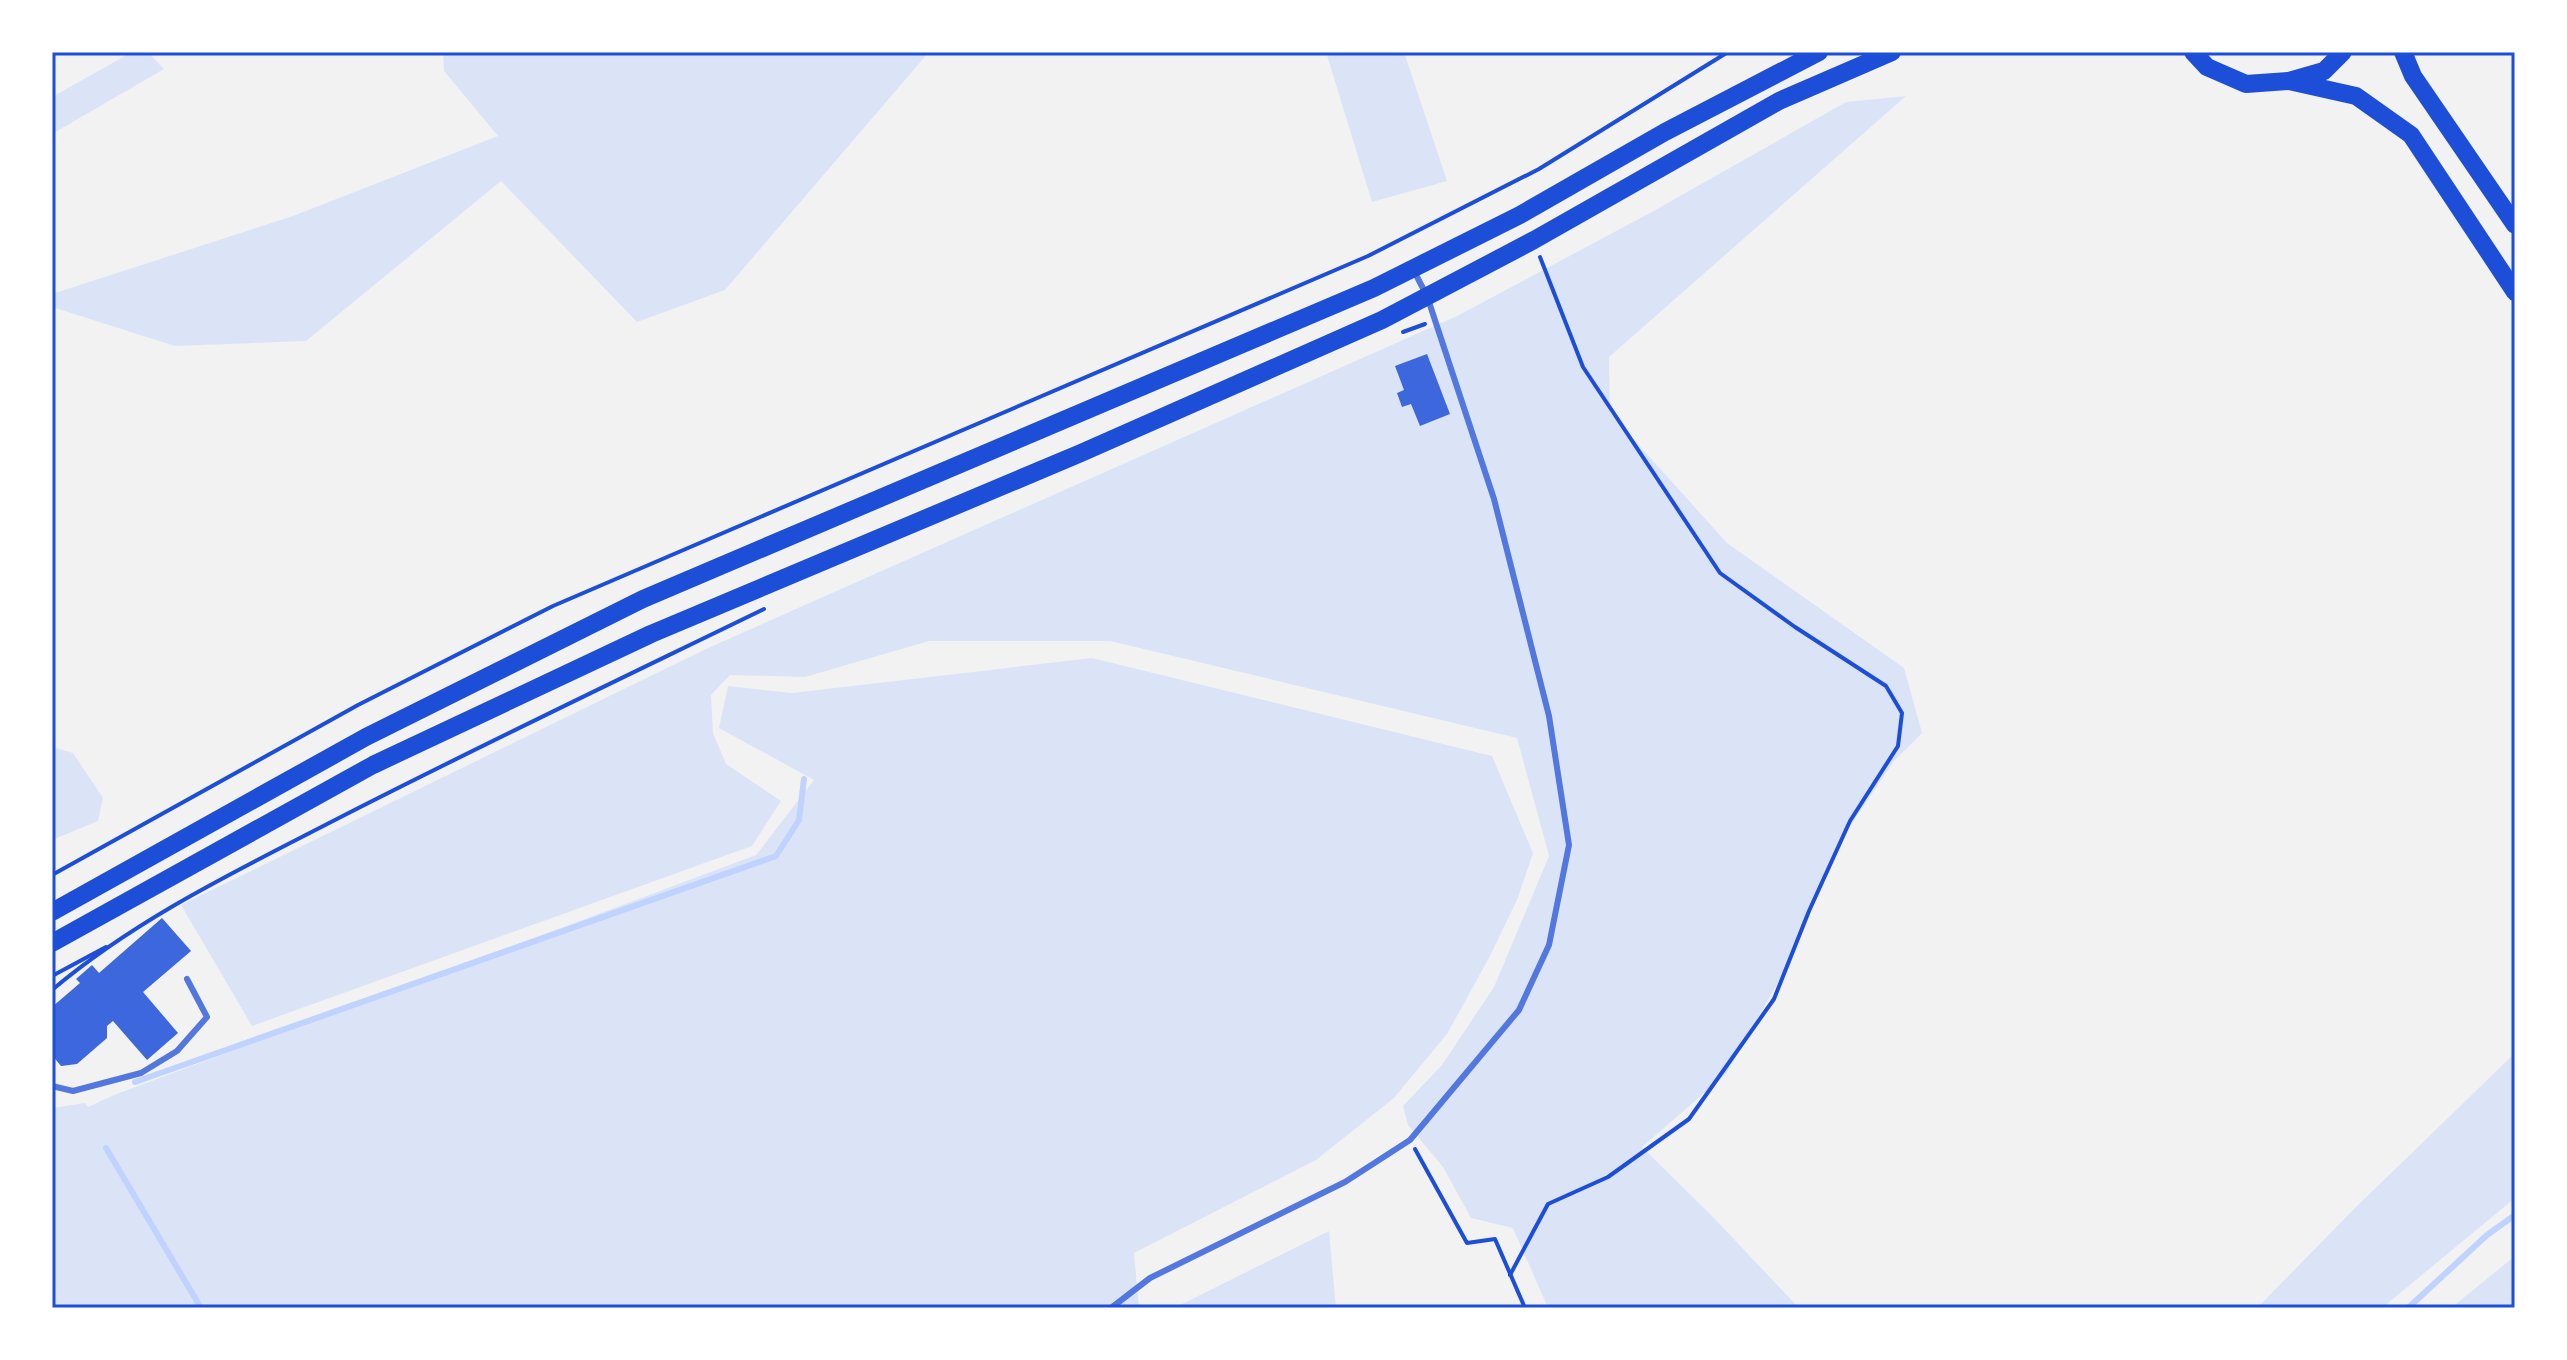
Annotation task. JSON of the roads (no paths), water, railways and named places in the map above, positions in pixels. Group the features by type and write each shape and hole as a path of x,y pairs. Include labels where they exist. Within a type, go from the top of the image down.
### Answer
{"main road":[{"path":"52,912 366,737 643,599 1374,288 1520,215 1665,132 1819,52"},
{"path":"52,943 373,765 638,641 1081,453 1382,320 1534,240 1779,101 1892,52"},
{"path":"2193,52 2207,67 2246,84 2289,81 2324,71 2343,52"},
{"path":"2403,52 2413,76 2515,225"},
{"path":"2289,81 2356,96 2411,135 2515,292"}],"lane":[{"path":"1111,1308 1150,1278 1345,1182 1410,1140 1519,1010 1549,945 1569,845 1549,716 1494,499 1427,296 1413,269"},
{"path":"52,1086 73,1091 141,1073 177,1051 207,1017 187,979"}],"waterway":[{"path":"135,1082 776,856 799,820 804,779"},
{"path":"106,1148 201,1308"},
{"path":"2408,1308 2487,1235 2515,1215"}]}
